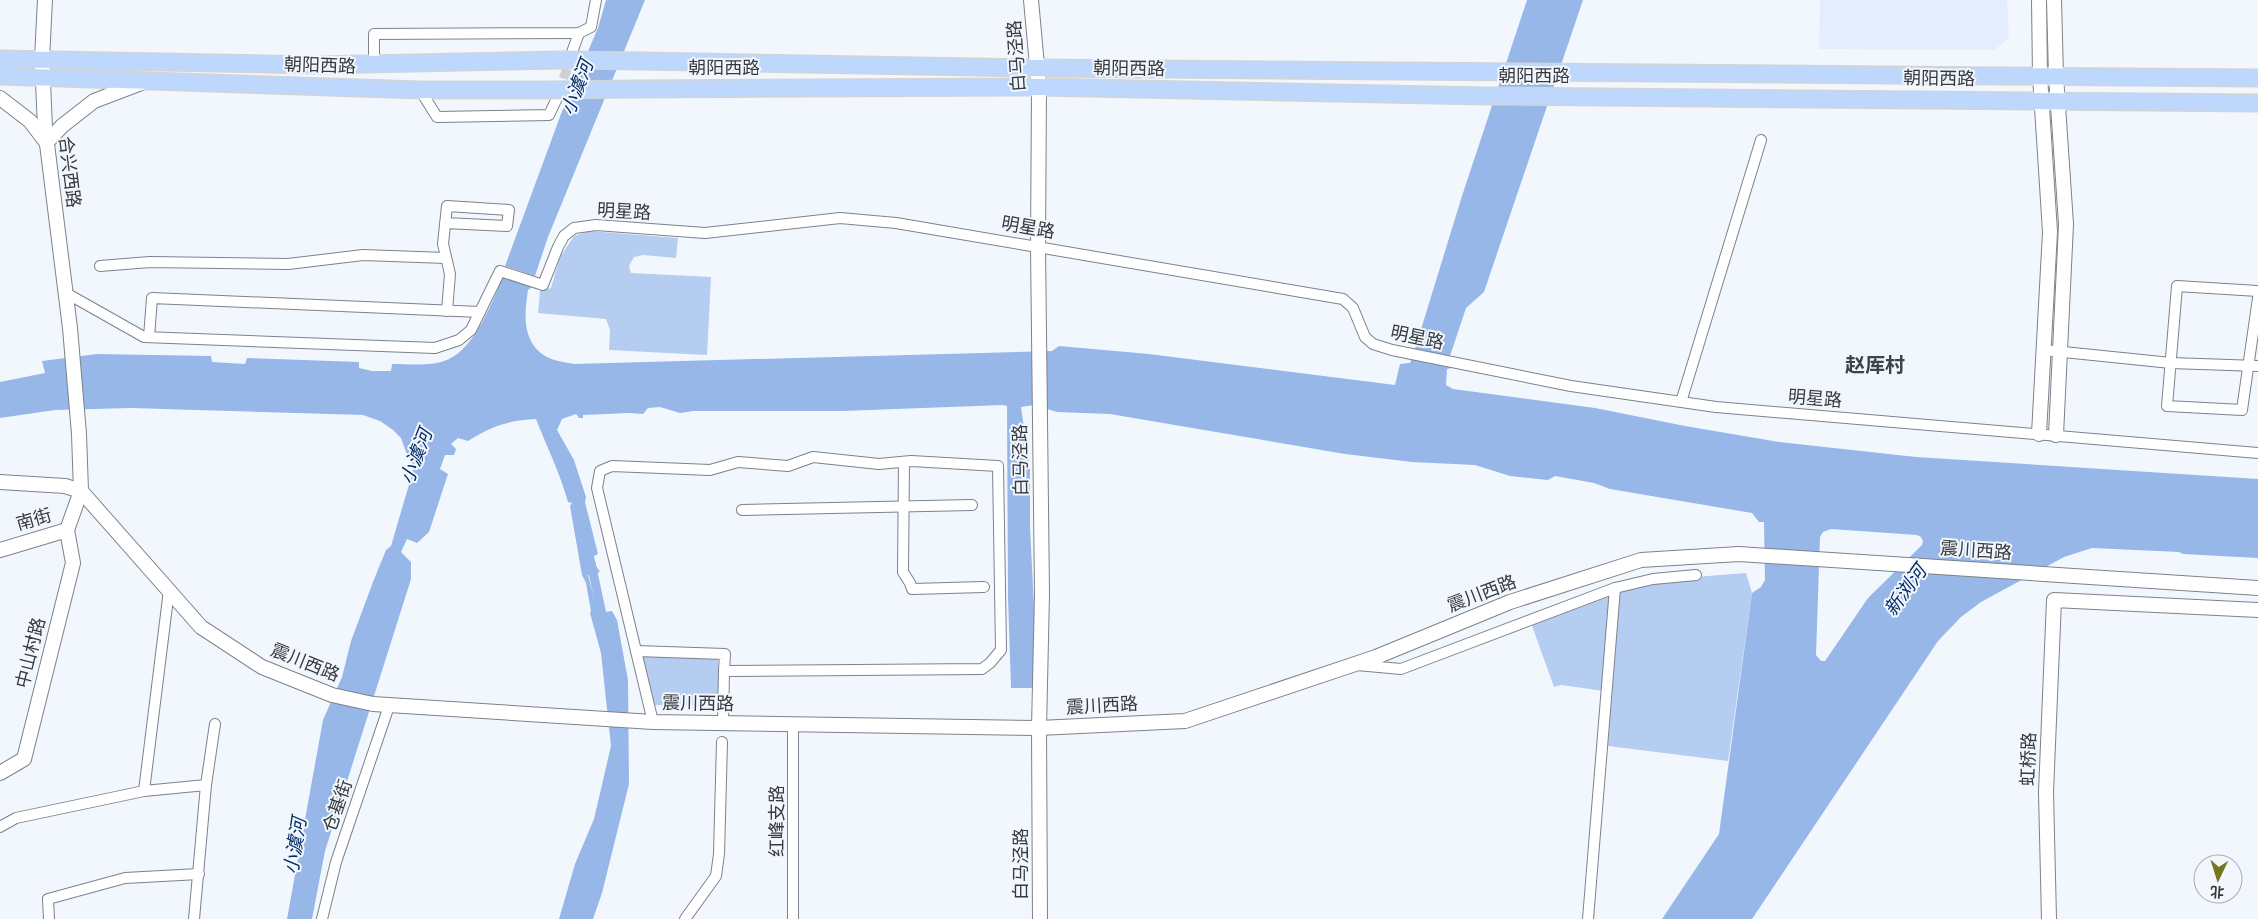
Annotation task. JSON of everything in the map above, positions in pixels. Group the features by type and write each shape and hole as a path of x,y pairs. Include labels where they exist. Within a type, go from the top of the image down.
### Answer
{"main road":[{"name":"朝阳西路","path":"0,59 374,64 566,58 1037,68 2258,78"},
{"name":"朝阳西路","path":"0,76 554,93 635,88 1039,87 1487,96 2258,103"}],"street":[{"name":"合兴西路","path":"45,0 42,59 47,142 70,328 79,434 81,491"},
{"path":"374,64 374,34 579,34 591,27 596,0"},
{"name":"白马泾路","path":"1032,0 1039,87 1038,247 1042,594 1039,728 1040,919"},
{"path":"2039,0 2048,76 2050,232 2039,434"},
{"path":"2048,76 2054,0"},
{"path":"566,58 579,34"},
{"path":"0,98 30,121 47,142 62,126 94,101 149,80"},
{"path":"420,90 437,117 549,115 554,93"},
{"path":"2049,101 2066,224 2056,436"},
{"path":"1681,402 1761,140"},
{"path":"445,222 507,226 509,210 447,206 445,222 443,244 450,274 446,311"},
{"name":"明星路","path":"480,312 500,271 543,285 564,236 574,228 596,225 705,233 840,218 896,222 1343,299 1353,308 1365,337 1373,344 1571,386 1716,407 2258,453"},
{"path":"100,266 150,262 288,264 363,255 446,258"},
{"path":"2258,290 2177,286 2168,406 2242,410 2253,366 2258,298"},
{"path":"66,293 144,337 435,348 459,340 471,330 480,312 152,298 149,337"},
{"path":"2044,350 2171,363 2253,366"},
{"path":"653,722 597,488 600,471 612,466 710,470 738,462 788,466 813,457 879,464 904,462 998,466 1001,650 982,669 724,671"},
{"path":"904,462 903,572 912,589 984,587"},
{"path":"0,482 65,486 81,491"},
{"name":"震川西路","path":"81,491 201,627 262,667 332,695 373,704 653,722 1039,728 1185,720 1353,665 1510,602 1641,560 1739,554 2258,588"},
{"name":"南街","path":"0,550 67,530 81,491"},
{"path":"742,510 972,505"},
{"name":"中山村路","path":"0,773 24,760 73,564 67,530"},
{"path":"1353,665 1401,669 1615,588 1653,579 1696,575"},
{"path":"1588,919 1615,588"},
{"path":"144,791 169,590"},
{"name":"虹桥路","path":"2049,919 2046,792 2054,600 2258,610"},
{"path":"636,651 724,654 723,723"},
{"name":"仓基街","path":"322,919 336,862 389,706"},
{"path":"194,919 206,785 215,724"},
{"name":"红峰支路","path":"793,919 794,724"},
{"path":"685,919 716,876 719,854 722,742"},
{"path":"0,827 16,818 144,791 206,785"},
{"path":"49,919 48,899 125,878 199,874"}],"shaded area":[{"path":"1820,0 2007,0 2009,37 1995,50 1819,49"},
{"path":"589,231 678,238 676,258 643,255 634,257 629,266 631,273 711,277 707,355 609,350 610,330 606,319 538,313 540,291 551,288 560,257 574,236"},
{"path":"1746,573 1752,593 1728,761 1608,746 1620,590 1695,577"},
{"path":"1610,593 1604,691 1561,685 1554,687 1531,623"},
{"path":"651,655 718,659 718,706 654,705 642,657"}],"water":[{"name":"小澞河","path":"606,0 645,0 548,237 535,276 505,266 561,114 598,28"},
{"path":"1527,0 1583,0 1484,292 1466,308 1450,356 1415,349 1462,196"},
{"path":"503,276 532,287 528,290 526,318 529,336 533,344 547,357 574,364 1052,351 1059,346 1149,354 1395,385 1400,364 1410,363 1409,357 1456,367 1447,369 1446,385 1453,389 1595,408 1779,442 1916,457 2258,479 2258,558 2092,548 2064,557 1981,602 1961,617 1938,641 1752,919 1662,919 1719,834 1752,593 1761,587 1765,580 1764,522 1759,522 1752,513 1610,489 1594,483 1555,476 1548,480 1510,476 1475,465 1412,462 1345,454 1110,414 1057,412 1034,405 1021,407 1030,470 1030,527 1038,688 1011,688 1008,597 1007,406 842,411 693,411 680,413 660,407 648,408 643,414 583,415 583,418 579,418 576,414 562,419 557,430 574,460 586,497 585,502 598,554 594,556 596,566 600,572 588,575 598,613 612,611 617,620 628,680 629,784 602,893 593,919 559,919 575,864 594,819 611,746 601,653 590,613 586,583 582,575 570,506 572,503 568,502 536,419 517,421 492,428 468,441 458,438 451,444 456,449 454,455 445,455 440,469 448,474 429,532 417,543 407,539 401,552 411,562 411,579 325,851 312,919 287,919 323,720 342,677 351,641 373,582 386,550 391,546 413,471 401,438 380,421 363,415 131,408 55,410 0,418 0,382 45,373 42,361 97,354 211,356 212,362 245,364 247,358 359,362 359,368 372,371 391,371 392,364 442,362 458,353 475,334","holes":["1831,529 1917,535 1921,537 1922,545 1868,598 1825,661 1821,661 1816,655 1820,537 1823,532"]}],"waterway":[{"path":"591,563 604,624"}],"tunnel":[{"path":"559,93 571,57"}],"district":[{"name":"赵厍村","path":"1875,366"}],"water label":[{"name":"新浏河","path":"1906,591"}]}
